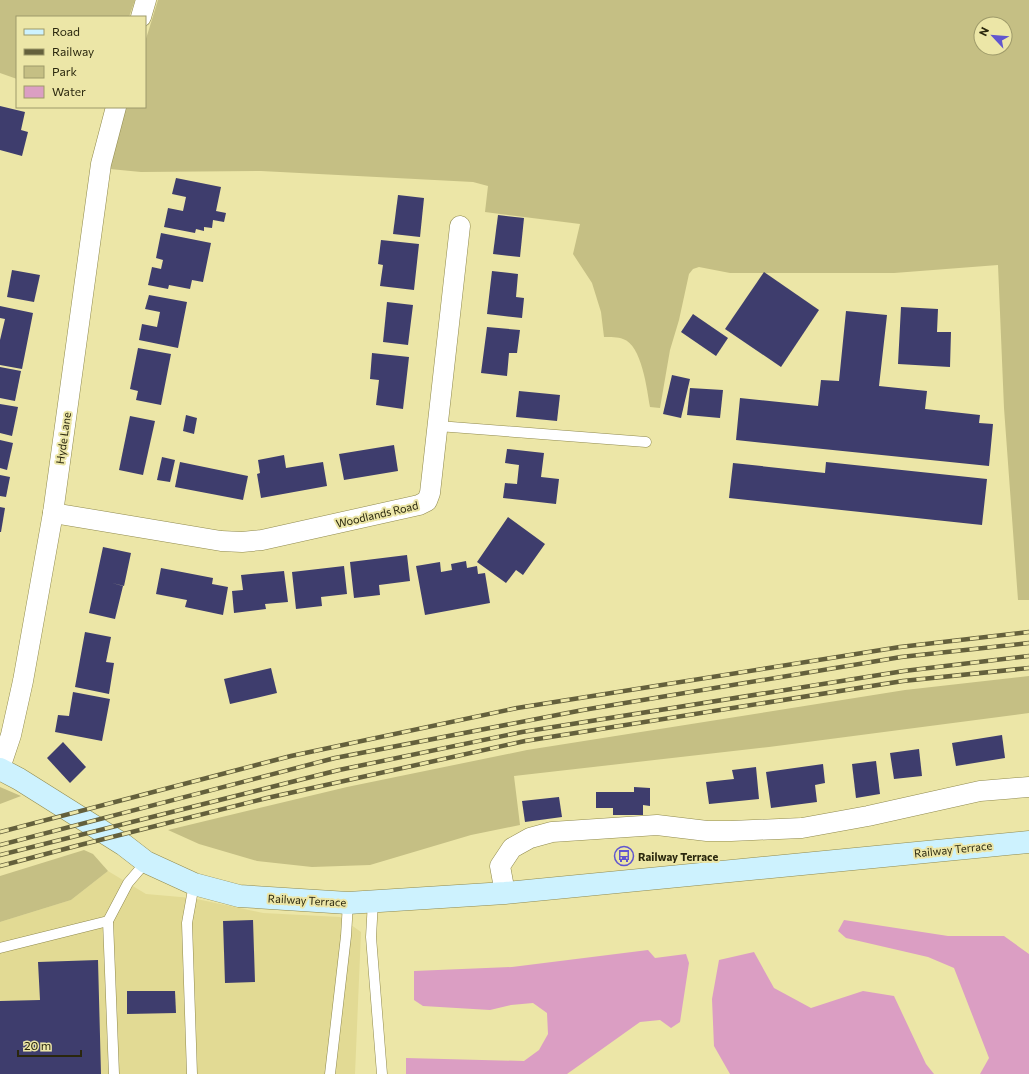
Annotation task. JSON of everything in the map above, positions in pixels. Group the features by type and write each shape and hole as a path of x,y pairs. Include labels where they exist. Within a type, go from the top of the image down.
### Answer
{"street":[{"path":"141,16 146,0"},
{"name":"Hyde Lane","path":"0,768 11,735 23,681 53,513 101,164 116,108"},
{"name":"Woodlands Road","path":"53,513 221,541 242,542 262,540 412,507 427,501 430,493 460,226"},
{"name":"Railway Terrace","path":"0,768 124,845 146,862 194,884 239,896 348,903 505,893 1029,842"},
{"path":"505,893 500,866 512,848 530,838 552,832 657,825 707,831 802,828 868,816 980,791 1029,787"}],"lane":[{"path":"438,426 646,442"},
{"path":"114,1074 108,921 128,883 146,862"},
{"path":"192,1074 187,922 194,884"},
{"path":"373,901 371,937 382,1074"},
{"path":"330,1074 346,936 348,903"},
{"path":"0,948 108,921"}],"shaded area":[{"path":"108,871 146,894 192,898 263,913 340,917 361,932 355,1074 0,1074 0,922 71,900"}],"green space":[{"path":"0,0 135,0 129,16 16,16 16,79 0,73"},
{"path":"158,0 1029,0 1029,600 1018,600 1004,408 998,265 894,273 730,273 699,267 693,269 689,274 679,320 670,350 660,408 650,407 645,380 635,350 623,339 616,337 604,337 601,312 592,283 573,254 580,224 485,212 488,186 473,182 261,171 141,172 110,169 126,108 146,108 146,39"},
{"path":"1029,676 1029,713 769,747 514,776 520,825 471,835 370,865 312,867 257,861 199,844 168,830 347,787 527,750 905,690"},
{"path":"0,787 21,796 0,804"},
{"path":"84,850 93,854 108,871 71,900 0,922 0,876"}],"water":[{"path":"844,920 948,936 1004,936 1029,954 1029,1074 980,1074 989,1058 954,968 928,957 846,938 838,931"},
{"path":"648,950 655,958 686,954 689,963 680,1022 671,1028 660,1020 640,1022 567,1074 406,1074 406,1058 524,1061 539,1050 548,1034 547,1013 533,1003 511,1005 490,1010 423,1006 414,1000 414,971 512,967"},
{"path":"754,952 774,988 811,1008 863,991 894,996 926,1064 934,1074 730,1074 714,1046 712,999 719,960"}],"building":[{"path":"0,106 25,112 21,130 28,132 22,156 0,150"},
{"path":"176,178 221,187 216,211 226,213 224,222 213,220 212,228 204,227 204,231 196,229 195,233 164,227 168,208 183,211 186,197 172,194"},
{"path":"398,195 424,198 420,237 393,234"},
{"path":"498,215 524,218 520,257 493,254"},
{"path":"161,233 211,243 203,282 192,280 190,289 169,285 168,289 148,285 152,267 161,269 163,260 156,258"},
{"path":"381,240 419,244 414,290 380,286 383,265 378,264"},
{"path":"12,270 40,275 34,302 7,297"},
{"path":"492,271 518,274 516,297 524,298 522,318 487,314"},
{"path":"764,272 819,310 781,367 725,329"},
{"path":"149,295 187,302 178,348 139,340 142,324 157,327 160,312 145,309"},
{"path":"387,302 413,305 408,345 383,342"},
{"path":"0,306 33,313 22,369 0,365 0,340 5,319 0,318"},
{"path":"901,307 938,309 937,332 951,332 950,367 898,364"},
{"path":"846,311 887,315 879,386 927,391 925,409 980,415 979,423 993,424 989,466 736,440 740,398 818,406 821,380 839,381"},
{"path":"693,314 728,338 716,356 681,332"},
{"path":"487,327 520,330 517,353 509,353 507,376 481,373"},
{"path":"138,348 171,354 161,405 136,400 138,391 130,389"},
{"path":"372,353 409,357 403,409 376,405 379,380 370,379"},
{"path":"0,367 21,371 15,401 0,398"},
{"path":"672,375 690,379 681,418 663,414"},
{"path":"690,388 723,390 720,418 687,415"},
{"path":"519,391 560,395 557,421 516,417"},
{"path":"0,404 18,407 12,436 0,433"},
{"path":"186,415 197,418 194,434 183,431"},
{"path":"130,416 155,421 143,475 119,470"},
{"path":"0,440 13,443 7,470 0,468"},
{"path":"394,445 398,471 344,480 339,454"},
{"path":"507,449 544,453 541,477 559,479 556,504 503,498 505,483 517,484 519,465 505,463"},
{"path":"284,455 286,468 323,462 327,486 261,498 257,474 260,473 258,460"},
{"path":"162,457 175,460 170,482 157,480"},
{"path":"180,462 248,476 243,500 175,487"},
{"path":"826,462 987,479 982,525 729,498 733,463 825,473"},
{"path":"0,475 10,477 6,497 0,496"},
{"path":"0,507 5,508 1,532 0,532"},
{"path":"508,517 545,544 523,575 516,570 506,583 477,562"},
{"path":"103,547 131,553 124,586 112,583 123,586 115,619 89,613"},
{"path":"407,555 410,581 379,585 380,595 354,598 350,562"},
{"path":"466,561 467,568 477,566 478,574 485,573 490,603 425,615 416,566 440,562 441,572 452,570 451,564"},
{"path":"344,566 347,594 321,597 322,606 296,609 292,572"},
{"path":"161,568 213,578 212,584 228,587 223,615 185,607 187,600 156,594"},
{"path":"284,571 288,602 265,604 266,609 234,613 232,591 243,590 241,575"},
{"path":"85,632 111,637 106,662 114,663 109,694 75,687"},
{"path":"271,668 277,693 230,704 224,679"},
{"path":"73,692 110,699 102,741 55,732 58,715 69,716"},
{"path":"1002,735 1005,758 956,766 952,743"},
{"path":"63,742 86,767 70,783 47,758"},
{"path":"919,749 922,776 894,779 890,753"},
{"path":"876,761 880,794 856,798 852,764"},
{"path":"823,764 825,783 815,785 817,802 771,808 766,772"},
{"path":"756,767 759,799 709,804 706,782 734,779 732,770"},
{"path":"634,787 650,788 650,806 643,805 643,815 613,815 613,808 596,808 596,792 634,792"},
{"path":"559,797 562,817 525,822 522,801"},
{"path":"253,920 255,982 225,983 223,921"},
{"path":"98,960 101,1074 0,1074 0,1001 40,1000 38,962"},
{"path":"127,991 175,991 176,1013 127,1014"}],"railway":[{"path":"0,832 291,756 517,708 900,647 1029,632"},
{"path":"0,845 335,758 583,710 901,657 1029,643"},
{"path":"0,855 339,770 522,732 904,671 1029,656"},
{"path":"0,866 267,798 525,741 903,681 1029,668"}],"place":[{"name":"Railway Terrace","path":"624,856"}]}
